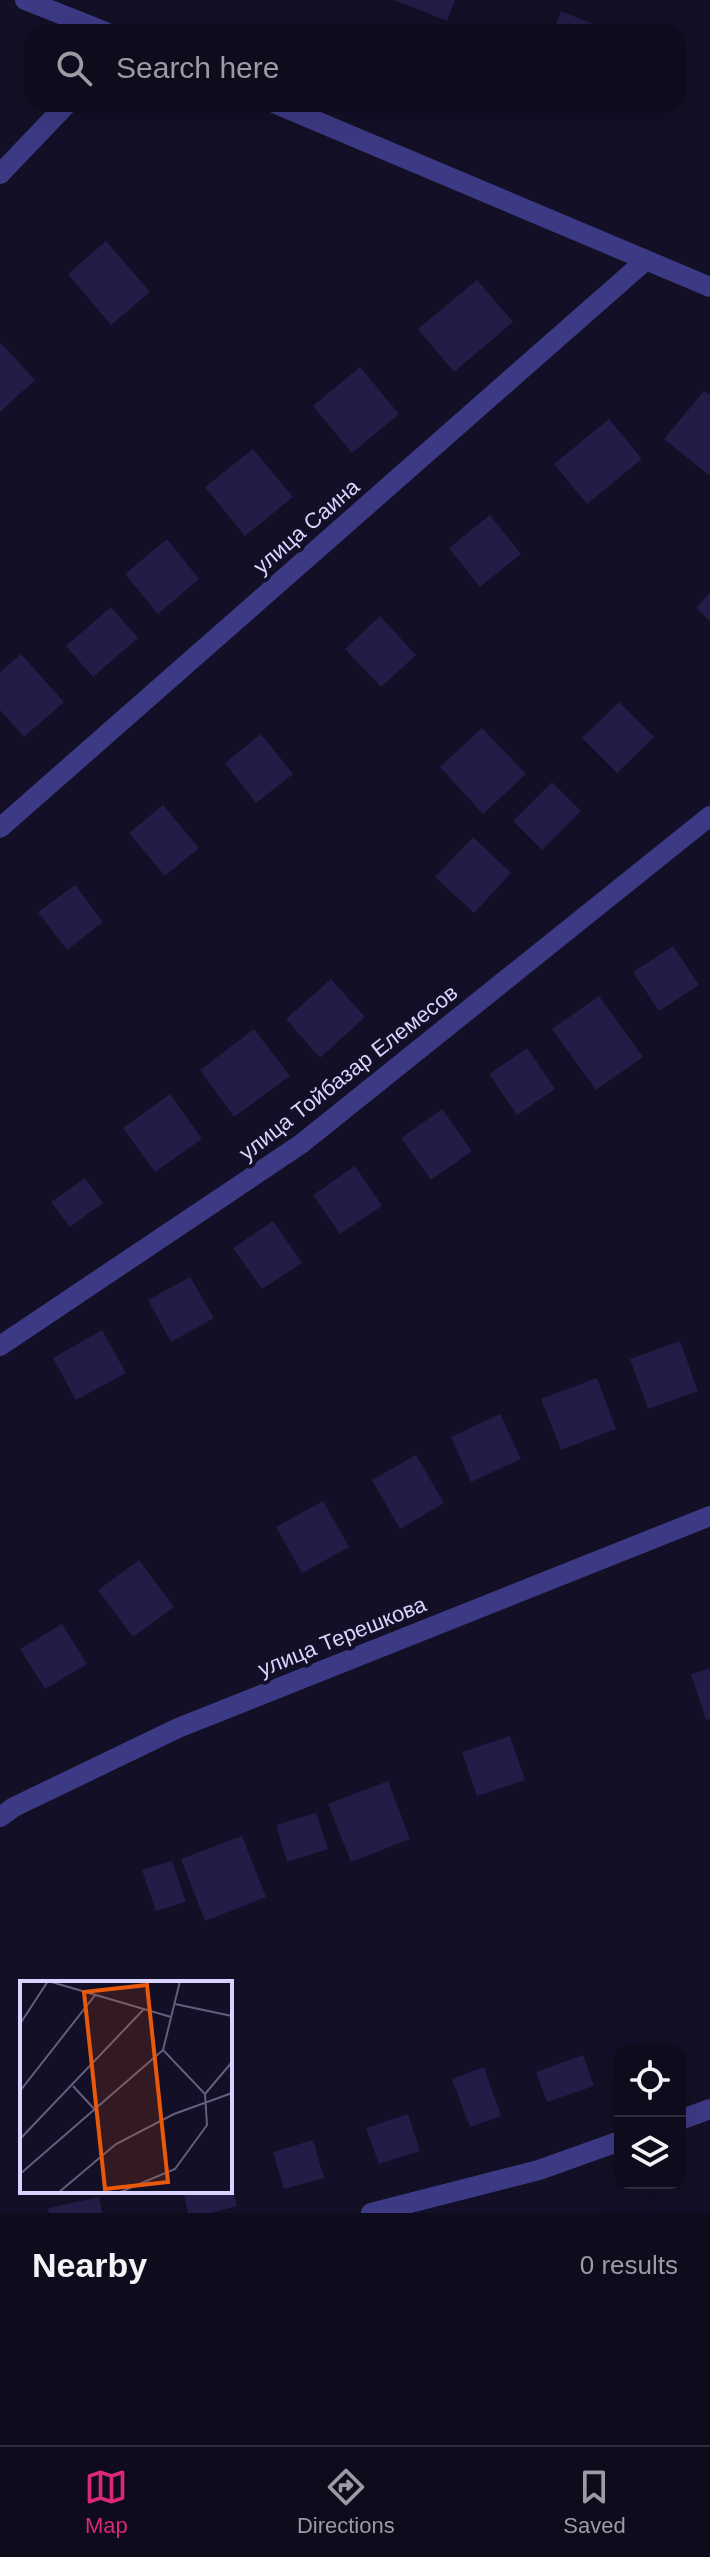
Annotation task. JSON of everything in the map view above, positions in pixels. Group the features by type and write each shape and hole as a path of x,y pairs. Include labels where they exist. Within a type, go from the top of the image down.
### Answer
{"street":[{"path":"25,0 86,24"},
{"path":"0,174 59,112"},
{"path":"295,112 710,287"},
{"name":"улица Саина","path":"0,828 645,261"},
{"name":"улица Тойбазар Елемесов","path":"0,1346 301,1144 710,816"},
{"name":"улица Терешкова","path":"0,1817 14,1807 178,1728 710,1516"},
{"path":"686,2118 710,2109"},
{"path":"371,2213 539,2170 614,2143"}],"building":[{"path":"394,0 455,0 447,21"},
{"path":"561,11 593,24 556,24"},
{"path":"106,241 150,292 111,325 68,274"},
{"path":"477,280 513,322 454,372 418,329"},
{"path":"0,342 35,380 0,412"},
{"path":"360,367 399,414 352,453 313,406"},
{"path":"704,391 710,395 710,476 664,439"},
{"path":"609,419 642,459 587,504 554,464"},
{"path":"253,449 293,497 245,536 205,487"},
{"path":"490,515 521,554 480,587 449,548"},
{"path":"167,539 199,579 158,614 125,574"},
{"path":"710,592 710,621 696,608"},
{"path":"111,607 138,638 93,677 66,646"},
{"path":"380,616 416,655 381,687 345,649"},
{"path":"21,654 64,702 24,737 0,710 0,672"},
{"path":"619,702 654,737 617,773 582,738"},
{"path":"482,728 526,774 483,814 440,767"},
{"path":"261,734 293,774 256,803 225,763"},
{"path":"552,782 581,811 542,850 513,821"},
{"path":"163,805 199,848 165,876 129,833"},
{"path":"473,837 511,873 474,913 435,877"},
{"path":"75,885 103,922 67,950 38,912"},
{"path":"673,946 699,985 659,1011 633,972"},
{"path":"331,979 365,1017 320,1058 286,1019"},
{"path":"599,996 643,1057 596,1090 552,1029"},
{"path":"254,1029 290,1076 234,1117 200,1070"},
{"path":"527,1048 555,1089 517,1115 489,1074"},
{"path":"170,1094 202,1139 155,1172 123,1128"},
{"path":"442,1109 472,1151 431,1180 401,1138"},
{"path":"355,1166 382,1206 340,1234 313,1195"},
{"path":"85,1178 103,1203 70,1227 51,1202"},
{"path":"273,1221 302,1263 262,1289 233,1248"},
{"path":"190,1277 214,1318 171,1342 148,1300"},
{"path":"102,1330 126,1373 76,1400 53,1358"},
{"path":"680,1341 698,1391 648,1409 630,1359"},
{"path":"597,1378 616,1429 561,1450 541,1399"},
{"path":"500,1414 521,1459 471,1482 451,1437"},
{"path":"416,1455 444,1503 400,1529 372,1480"},
{"path":"323,1501 349,1547 302,1573 276,1527"},
{"path":"139,1560 174,1607 133,1637 98,1590"},
{"path":"62,1624 87,1664 45,1689 20,1649"},
{"path":"710,1668 710,1719 706,1720 691,1674"},
{"path":"510,1736 525,1780 477,1796 462,1752"},
{"path":"388,1781 410,1839 351,1862 328,1804"},
{"path":"316,1813 328,1849 287,1862 276,1825"},
{"path":"242,1836 266,1897 205,1921 181,1859"},
{"path":"172,1861 186,1902 156,1911 142,1870"},
{"path":"583,2055 594,2086 547,2102 536,2072"},
{"path":"484,2067 501,2116 470,2127 452,2079"},
{"path":"408,2114 420,2151 379,2164 366,2128"},
{"path":"313,2140 324,2178 284,2189 273,2152"},
{"path":"232,2188 237,2206 210,2213 188,2213 183,2193 232,2193"},
{"path":"99,2197 102,2213 49,2213 48,2208"}]}
